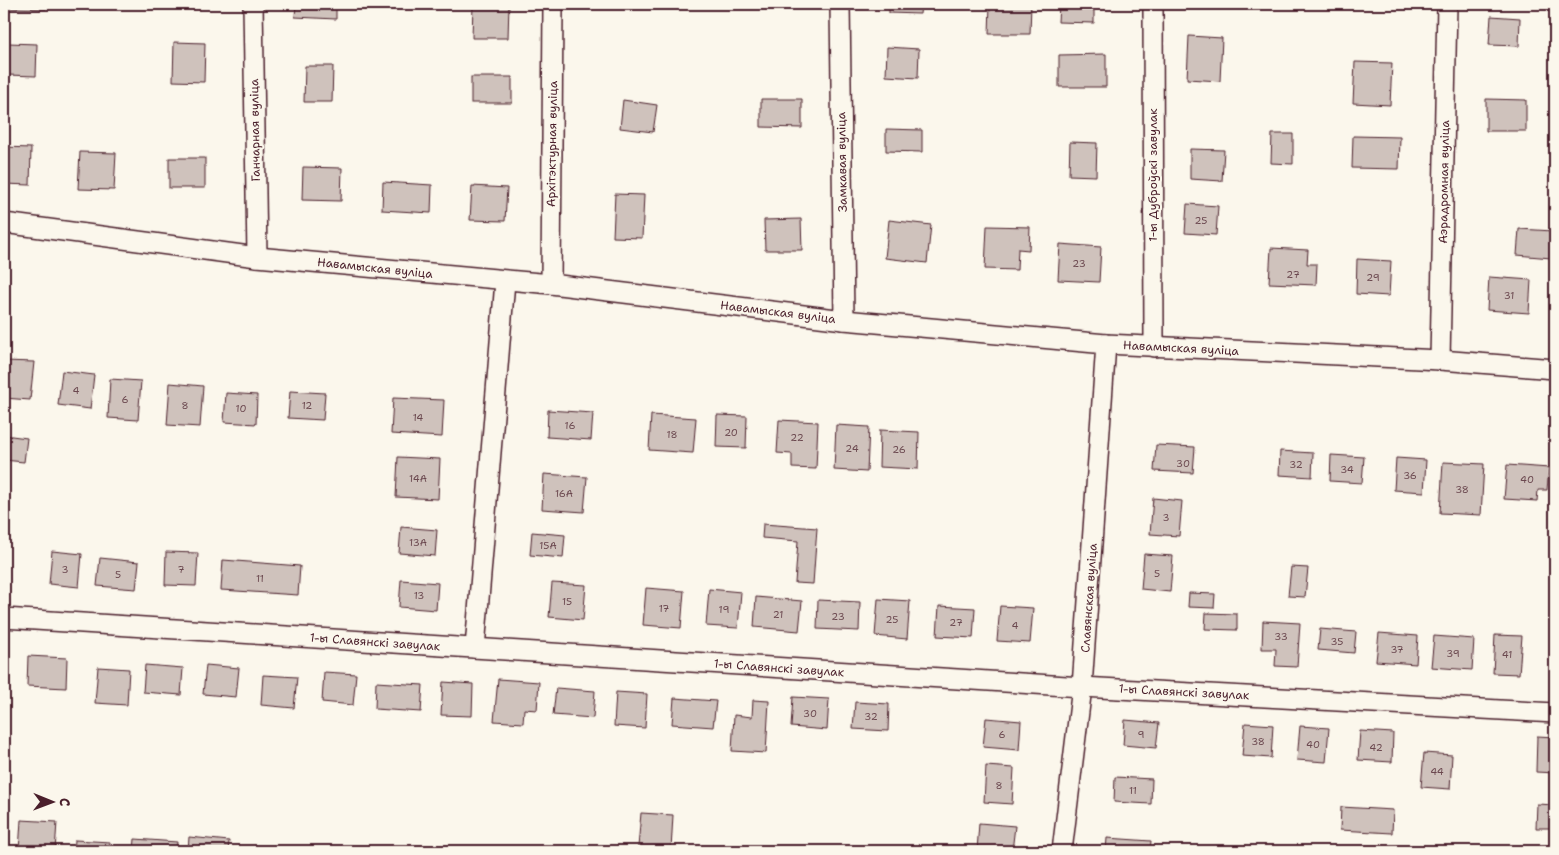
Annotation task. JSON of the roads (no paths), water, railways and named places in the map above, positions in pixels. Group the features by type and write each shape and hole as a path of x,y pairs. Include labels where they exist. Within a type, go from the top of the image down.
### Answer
{"street":[{"name":"Ганчарная вуліца","path":"253,4 257,256"},
{"name":"Архітэктурная вуліца","path":"551,284 553,4"},
{"name":"Замкавая вуліца","path":"840,4 844,320"},
{"name":"1-ы Дуброўскі завулак","path":"1153,4 1154,347"},
{"name":"Аэрадромная вуліца","path":"1440,360 1447,4"},
{"name":"Навамыская вуліца","path":"4,223 257,256 551,284 844,320 1106,344 1440,360 1555,369"},
{"path":"476,648 505,281"},
{"name":"Славянская вуліца","path":"1062,851 1082,687 1106,344"},
{"name":"1-ы Славянскі завулак","path":"4,618 1082,687 1555,713"}]}
